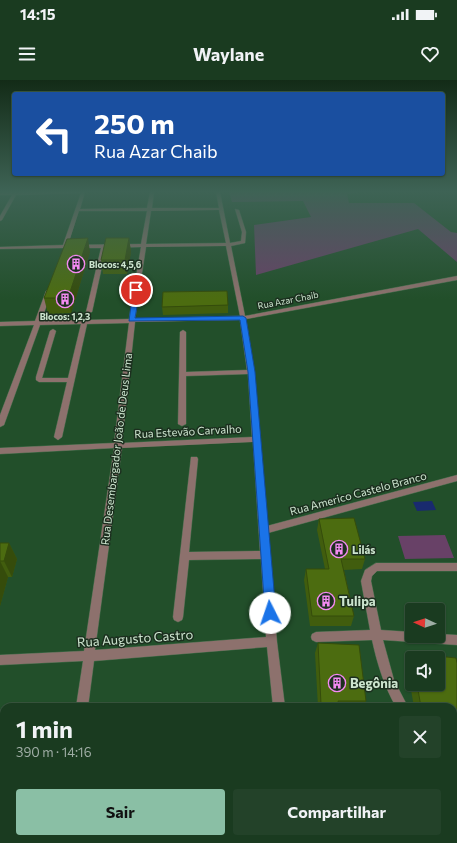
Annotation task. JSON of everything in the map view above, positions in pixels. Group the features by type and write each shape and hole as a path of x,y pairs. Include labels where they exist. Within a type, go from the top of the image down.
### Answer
{"street":[{"path":"62,254 72,228"},
{"name":"Rua Desembargador João de Deus Lima","path":"82,703 118,446 132,320 146,228"},
{"path":"225,228 243,318 251,372 258,439 272,642 279,703"},
{"path":"0,248 229,244 244,242 243,228"},
{"path":"89,312 104,246"},
{"name":"Rua Azar Chaib","path":"0,324 243,318 457,278"},
{"path":"0,425 52,281"},
{"path":"58,437 85,321"},
{"path":"54,331 39,380 71,380"},
{"path":"182,424 183,332"},
{"path":"183,374 251,372"},
{"name":"Rua Estevão Carvalho","path":"0,451 258,439"},
{"path":"178,617 194,459"},
{"name":"Rua Americo Castelo Branco","path":"264,530 457,478"},
{"path":"184,556 266,555"},
{"path":"399,703 390,685 366,581 367,574 376,567 457,567"},
{"path":"316,637 378,635 457,640"},
{"name":"Rua Augusto Castro","path":"0,662 272,642"}],"shaded area":[{"path":"254,228 445,228 451,232 457,233 457,262 418,229 256,275"},
{"path":"432,501 436,510 417,511 413,502"},
{"path":"445,535 454,558 405,559 398,536"}],"building":[{"path":"88,238 68,298 44,298 67,239"},
{"path":"106,238 129,238 125,260 101,260"},
{"path":"227,291 228,305 162,307 163,292"},
{"path":"354,518 365,559 341,559 354,616 312,616 306,569 329,569 319,519"},
{"path":"0,543 9,543 4,561 0,561"},
{"name":"Begônia","path":"318,643 359,645 366,701 338,701 338,703 321,703"},
{"path":"445,657 456,658 457,703 420,703 418,691 445,691"}],"place":[{"name":"Blocos: 4,5,6","path":"76,264"},
{"name":"Blocos: 1,2,3","path":"65,299"},
{"name":"Lilás","path":"339,549"},
{"name":"Tulipa","path":"326,601"},
{"name":"Begônia","path":"337,683"}],"route":[{"path":"136,290 132,320 243,318 251,372 258,439 270,613"}]}
